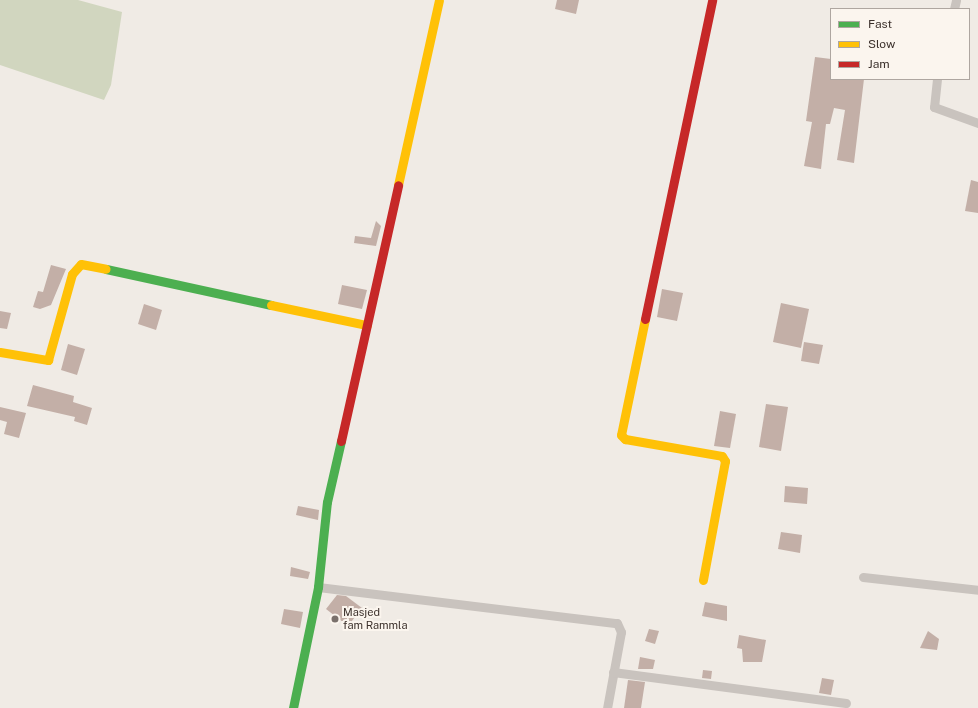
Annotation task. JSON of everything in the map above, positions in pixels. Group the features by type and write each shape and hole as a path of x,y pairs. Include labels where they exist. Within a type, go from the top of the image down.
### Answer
{"street":[{"path":"293,708 318,587 323,524 439,0"},
{"path":"703,580 725,461 722,456 625,439 621,435 712,0"},
{"path":"937,80 934,107 978,123"},
{"path":"0,352 48,360 72,274 81,264 367,325"},
{"path":"863,577 978,590"},
{"path":"318,587 613,622 620,626 621,632 607,708"},
{"path":"613,672 846,703"}],"green space":[{"path":"0,0 78,0 122,12 111,85 104,100 0,65"}],"building":[{"path":"557,0 579,0 576,14 555,9"},
{"path":"815,57 830,59 830,80 864,80 854,163 837,160 845,110 834,108 830,124 826,124 821,169 804,166 812,122 806,121"},
{"path":"971,180 978,182 978,213 965,211"},
{"path":"376,221 381,226 376,246 354,243 355,236 371,238"},
{"path":"51,265 66,269 51,305 40,309 33,307 38,291 43,292"},
{"path":"342,285 367,290 362,309 338,304"},
{"path":"662,289 683,293 677,321 657,317"},
{"path":"781,303 809,309 801,348 773,342"},
{"path":"144,304 162,310 156,330 138,324"},
{"path":"0,311 11,313 7,329 0,328"},
{"path":"804,342 823,345 819,364 801,361"},
{"path":"68,344 85,349 77,375 61,370"},
{"path":"33,385 74,396 73,402 92,408 87,425 74,421 75,417 27,406"},
{"path":"766,404 788,407 781,451 759,447"},
{"path":"0,407 26,413 19,438 4,434 7,422 0,420"},
{"path":"720,411 736,414 730,448 714,446"},
{"path":"785,486 808,488 807,504 784,502"},
{"path":"298,506 319,510 318,520 296,515"},
{"path":"781,532 802,535 800,553 778,549"},
{"path":"291,567 310,572 308,579 290,576"},
{"path":"337,595 346,596 362,608 348,626 326,609"},
{"path":"705,602 727,606 727,621 702,616"},
{"path":"284,609 303,612 300,628 281,624"},
{"path":"649,629 659,631 655,644 645,641"},
{"path":"928,631 939,639 937,650 920,648"},
{"path":"739,635 766,640 762,662 743,662 742,649 737,648"},
{"path":"640,657 655,660 653,669 638,669"},
{"path":"703,670 712,671 711,679 702,678"},
{"path":"822,678 834,680 831,695 819,693"},
{"path":"628,680 645,682 641,708 624,708"}],"traffic: fast":[{"path":"106,269 271,305"},
{"path":"293,708 318,587 327,502 341,441"}],"traffic: slow":[{"path":"398,185 439,0"},
{"path":"0,352 48,360 72,274 81,264 106,269"},
{"path":"271,305 367,325"},
{"path":"645,319 621,435 625,439 722,456 725,461 703,580"}],"traffic: jam":[{"path":"645,319 712,0"},
{"path":"341,441 398,185"}],"place":[{"name":"Masjed fam Rammla","path":"335,619"}]}
